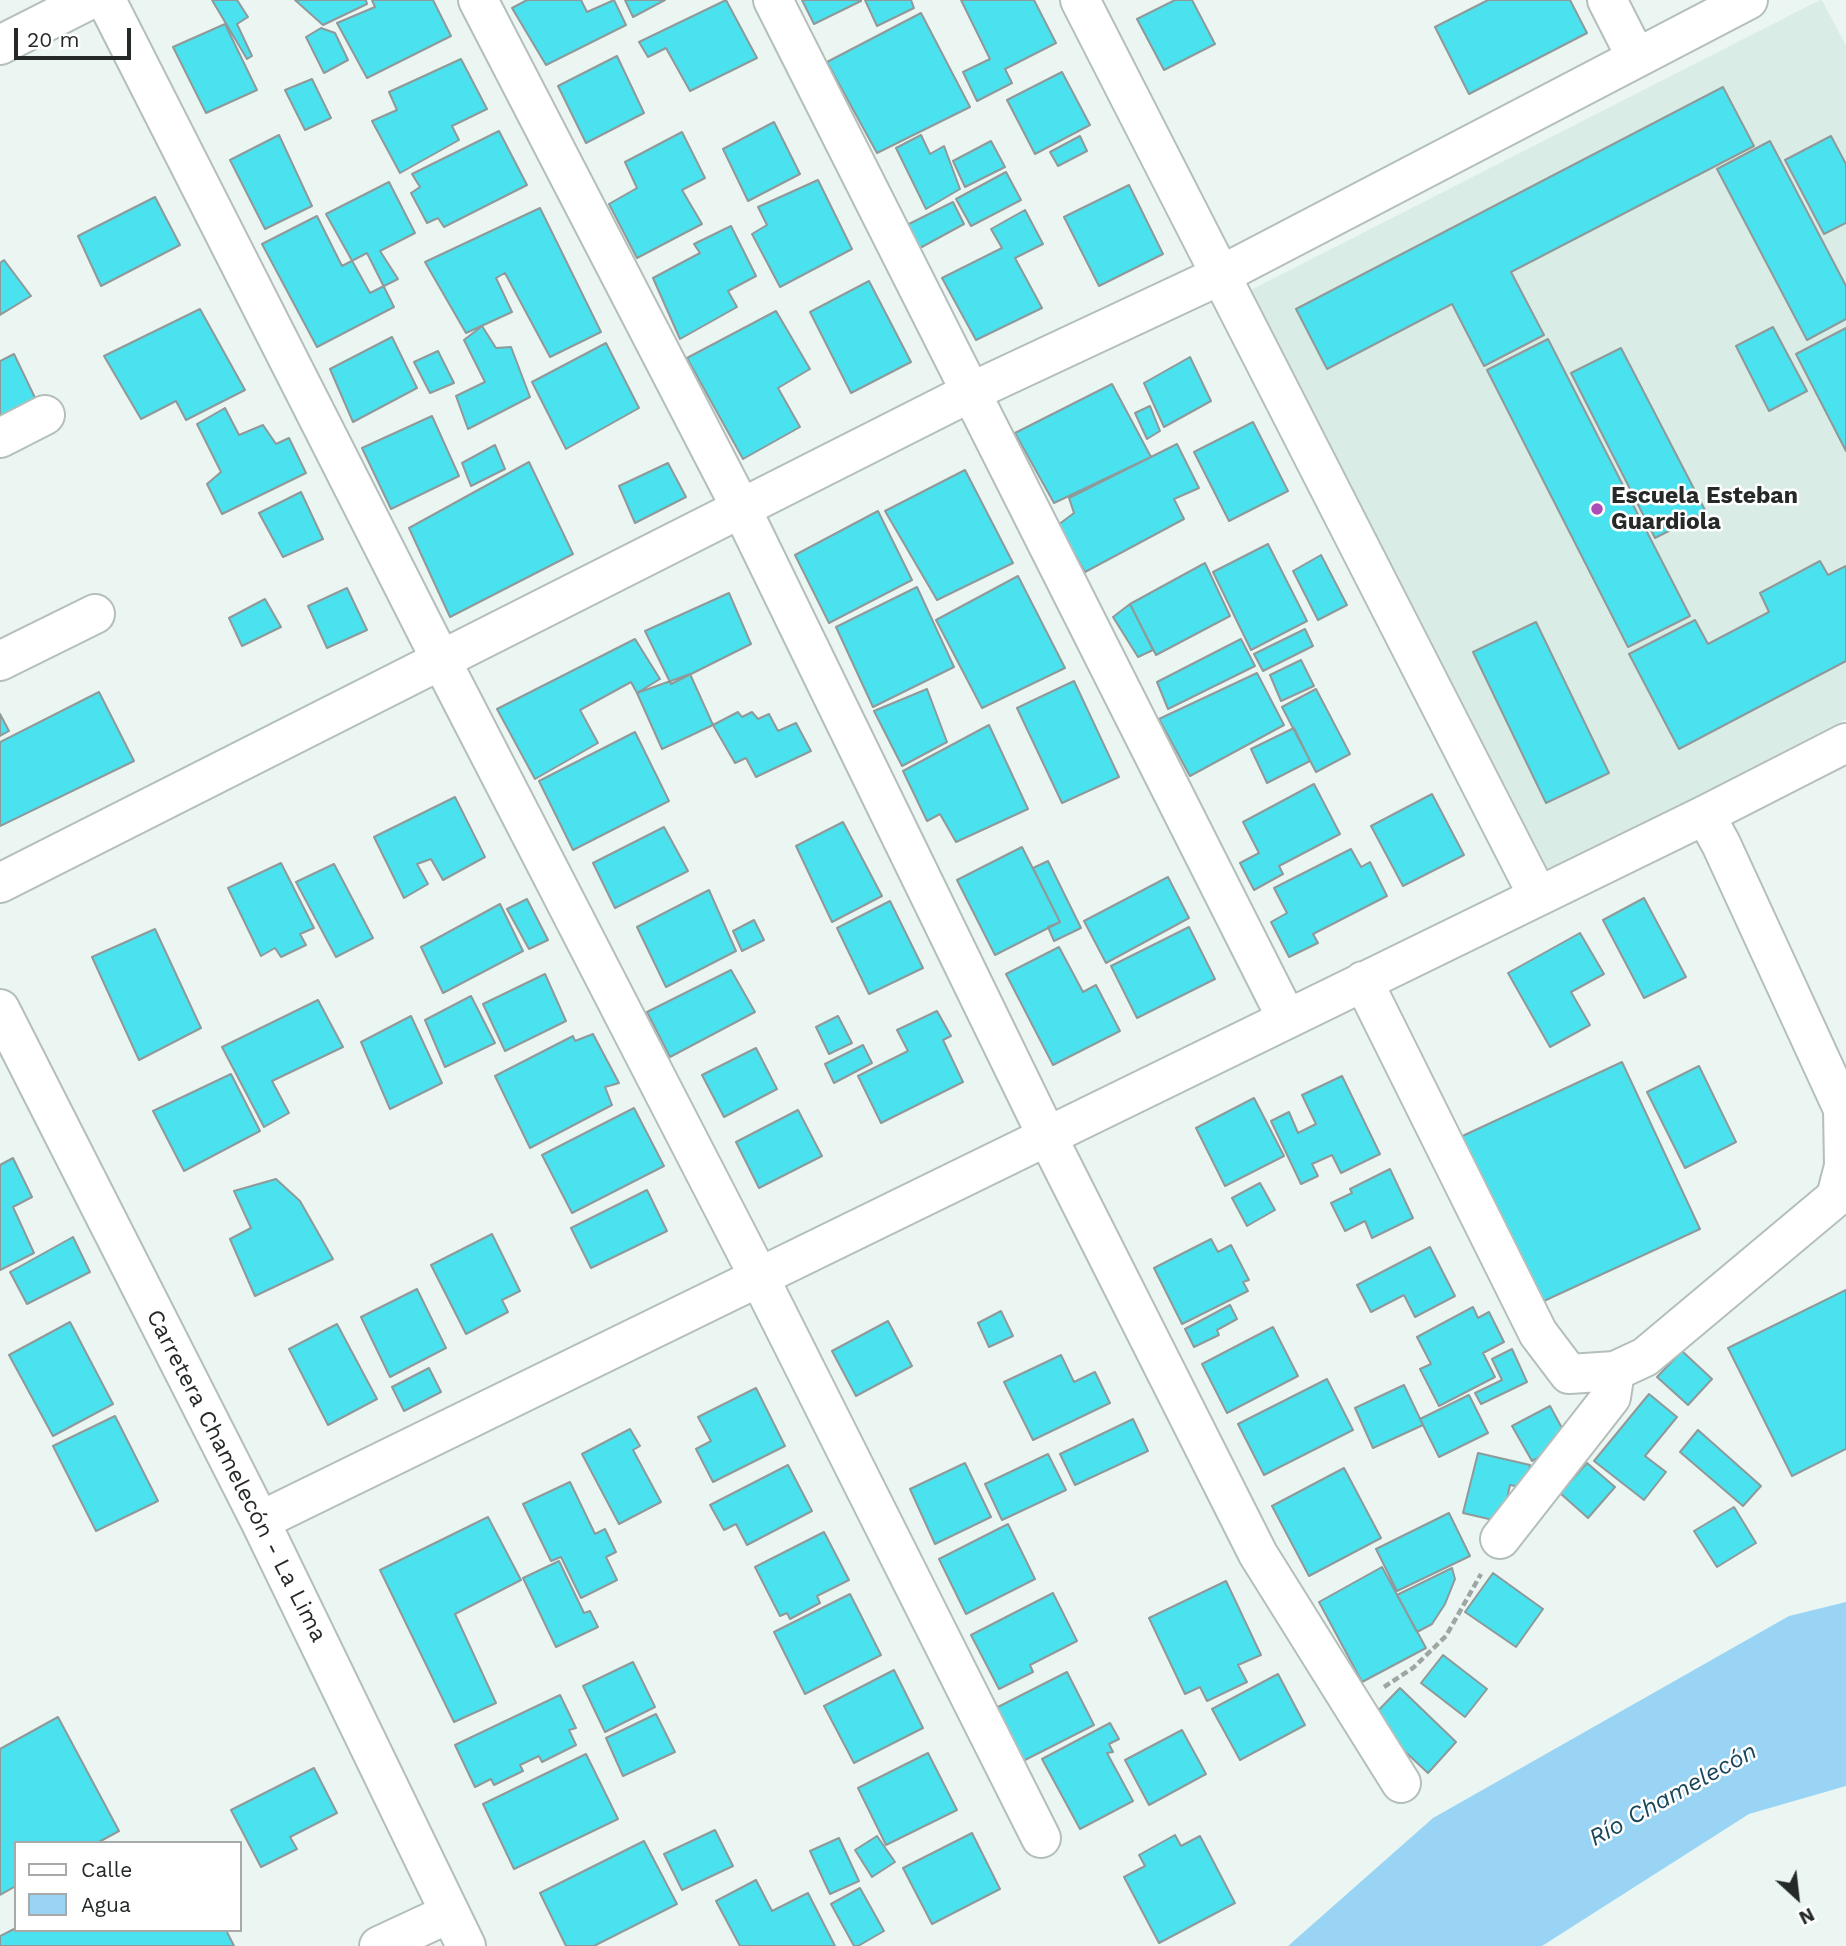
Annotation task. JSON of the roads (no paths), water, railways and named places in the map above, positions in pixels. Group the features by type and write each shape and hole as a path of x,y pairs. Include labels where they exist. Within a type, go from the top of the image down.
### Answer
{"street":[{"path":"0,45 89,0"},
{"path":"106,0 441,660 759,1277 1041,1838"},
{"path":"478,0 741,508 1047,1136 1258,1554 1401,1783"},
{"path":"773,0 1287,1018"},
{"path":"1080,0 1538,896"},
{"path":"1607,0 1636,57"},
{"path":"0,883 971,393 1221,275 1748,0"},
{"path":"0,438 45,415"},
{"path":"0,661 95,614"},
{"path":"260,1521 1704,815 1846,743"},
{"path":"1363,981 1538,1333 1569,1374 1615,1371 1645,1357 1841,1200 1844,1166 1843,1109 1721,844 1704,815"},
{"name":"Carretera Chamelecón - La Lima","path":"0,1009 260,1521 458,1929"},
{"path":"1500,1539 1611,1397 1615,1371"},
{"path":"379,1946 458,1929"}],"water":[{"name":"Río Chamelecón","path":"1846,1602 1846,1786 1749,1814 1542,1946 1288,1946 1433,1818 1789,1616"}],"place":[{"name":"Escuela Esteban Guardiola","path":"1597,509"}]}
